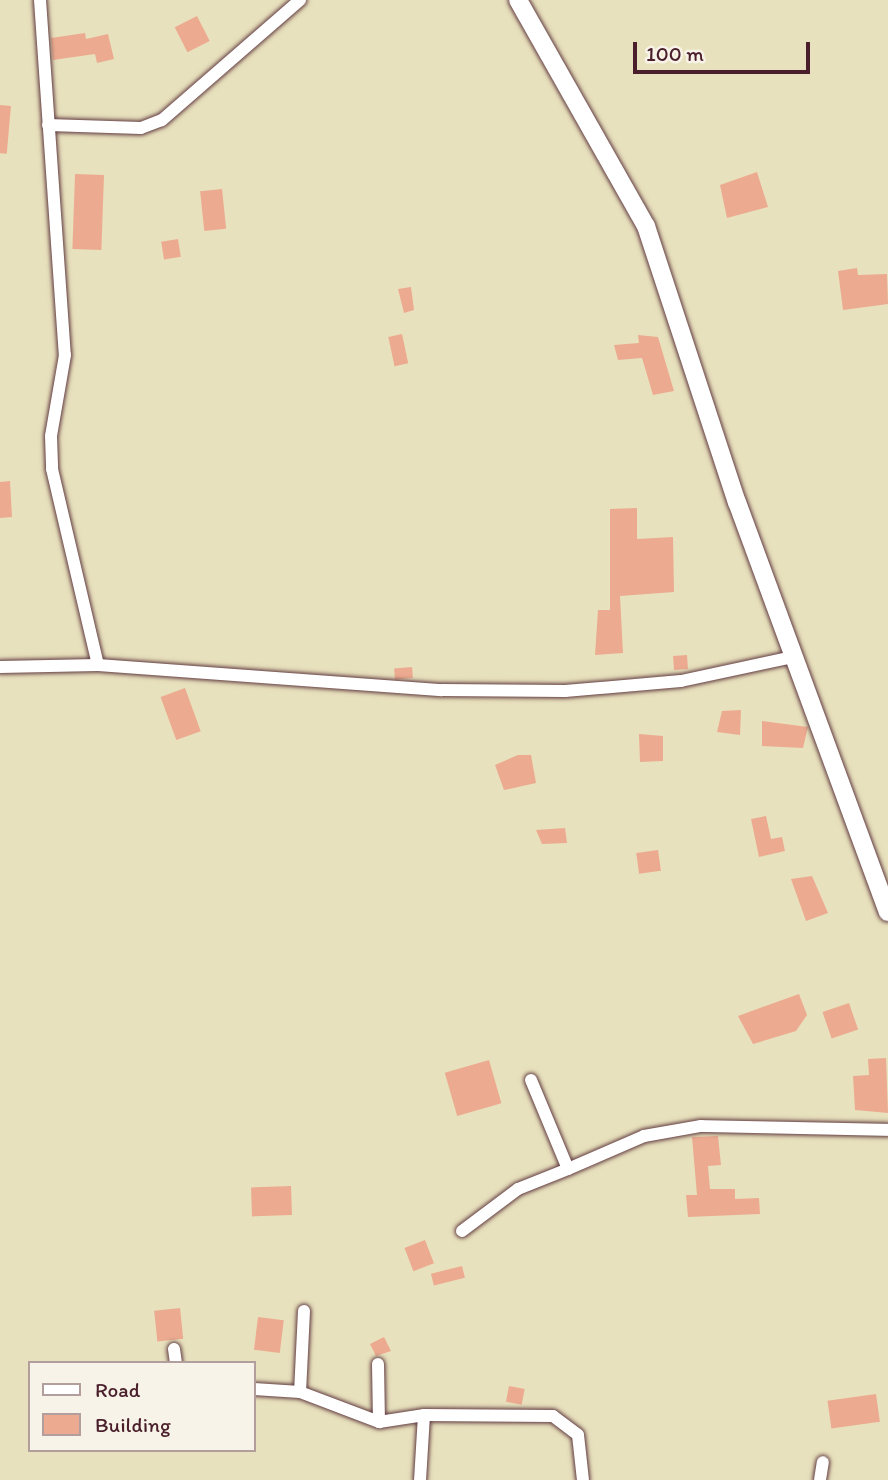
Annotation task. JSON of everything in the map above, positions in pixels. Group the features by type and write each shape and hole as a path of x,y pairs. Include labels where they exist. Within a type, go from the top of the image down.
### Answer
{"street":[{"path":"40,0 65,355 51,436 52,469 98,664"},
{"path":"48,125 141,128 162,120 300,0"},
{"path":"518,0 646,226 793,656 888,912"},
{"path":"0,667 98,664 442,690 565,691 681,681 793,656"},
{"path":"531,1080 568,1169"},
{"path":"461,1231 518,1189 644,1136 701,1126 888,1130"},
{"path":"300,1392 304,1311"},
{"path":"174,1349 176,1361"},
{"path":"378,1364 380,1422"},
{"path":"256,1389 300,1392 380,1422 424,1415 553,1416 578,1435 583,1480"},
{"path":"419,1480 424,1415"},
{"path":"820,1480 823,1462"}],"building":[{"path":"197,16 210,41 187,52 175,27"},
{"path":"85,33 86,39 108,34 114,59 97,63 95,54 53,60 51,38"},
{"path":"0,105 11,106 7,154 0,153"},
{"path":"757,172 768,207 727,218 720,185"},
{"path":"75,174 104,175 101,250 72,249"},
{"path":"222,189 226,229 204,231 200,191"},
{"path":"178,239 181,257 164,259 161,242"},
{"path":"857,268 858,275 887,274 888,304 843,310 838,271"},
{"path":"411,287 414,310 404,313 398,289"},
{"path":"402,334 408,363 395,366 388,337"},
{"path":"638,335 658,337 674,391 653,395 642,358 618,360 614,345 639,343"},
{"path":"10,481 12,517 0,518 0,482"},
{"path":"637,508 637,539 673,537 674,592 620,596 623,653 595,655 598,610 610,610 610,509"},
{"path":"687,655 688,669 674,670 673,656"},
{"path":"412,667 413,678 395,680 394,669"},
{"path":"185,688 201,731 176,740 161,697"},
{"path":"741,710 740,735 717,732 722,711"},
{"path":"762,721 808,727 803,748 762,746"},
{"path":"639,734 663,736 663,761 640,762"},
{"path":"518,755 531,755 536,783 504,790 495,765"},
{"path":"766,816 771,839 782,837 785,851 759,857 751,819"},
{"path":"565,828 567,843 542,844 536,830"},
{"path":"658,850 661,871 639,874 636,853"},
{"path":"812,876 828,913 806,921 791,879"},
{"path":"799,994 807,1015 796,1031 753,1044 738,1016"},
{"path":"849,1003 858,1029 832,1039 823,1012"},
{"path":"886,1058 888,1113 855,1110 853,1076 869,1075 868,1059"},
{"path":"489,1060 501,1103 457,1116 445,1073"},
{"path":"718,1136 721,1165 708,1166 710,1189 735,1189 735,1199 759,1198 760,1214 688,1217 686,1195 697,1195 692,1137"},
{"path":"291,1186 292,1215 252,1216 251,1187"},
{"path":"425,1240 434,1263 413,1271 404,1248"},
{"path":"462,1266 465,1278 434,1285 431,1274"},
{"path":"180,1308 183,1339 157,1342 154,1311"},
{"path":"258,1317 284,1320 280,1353 254,1350"},
{"path":"384,1337 391,1351 376,1356 370,1344"},
{"path":"509,1386 525,1389 522,1405 506,1402"},
{"path":"876,1394 880,1422 831,1429 827,1401"}]}
